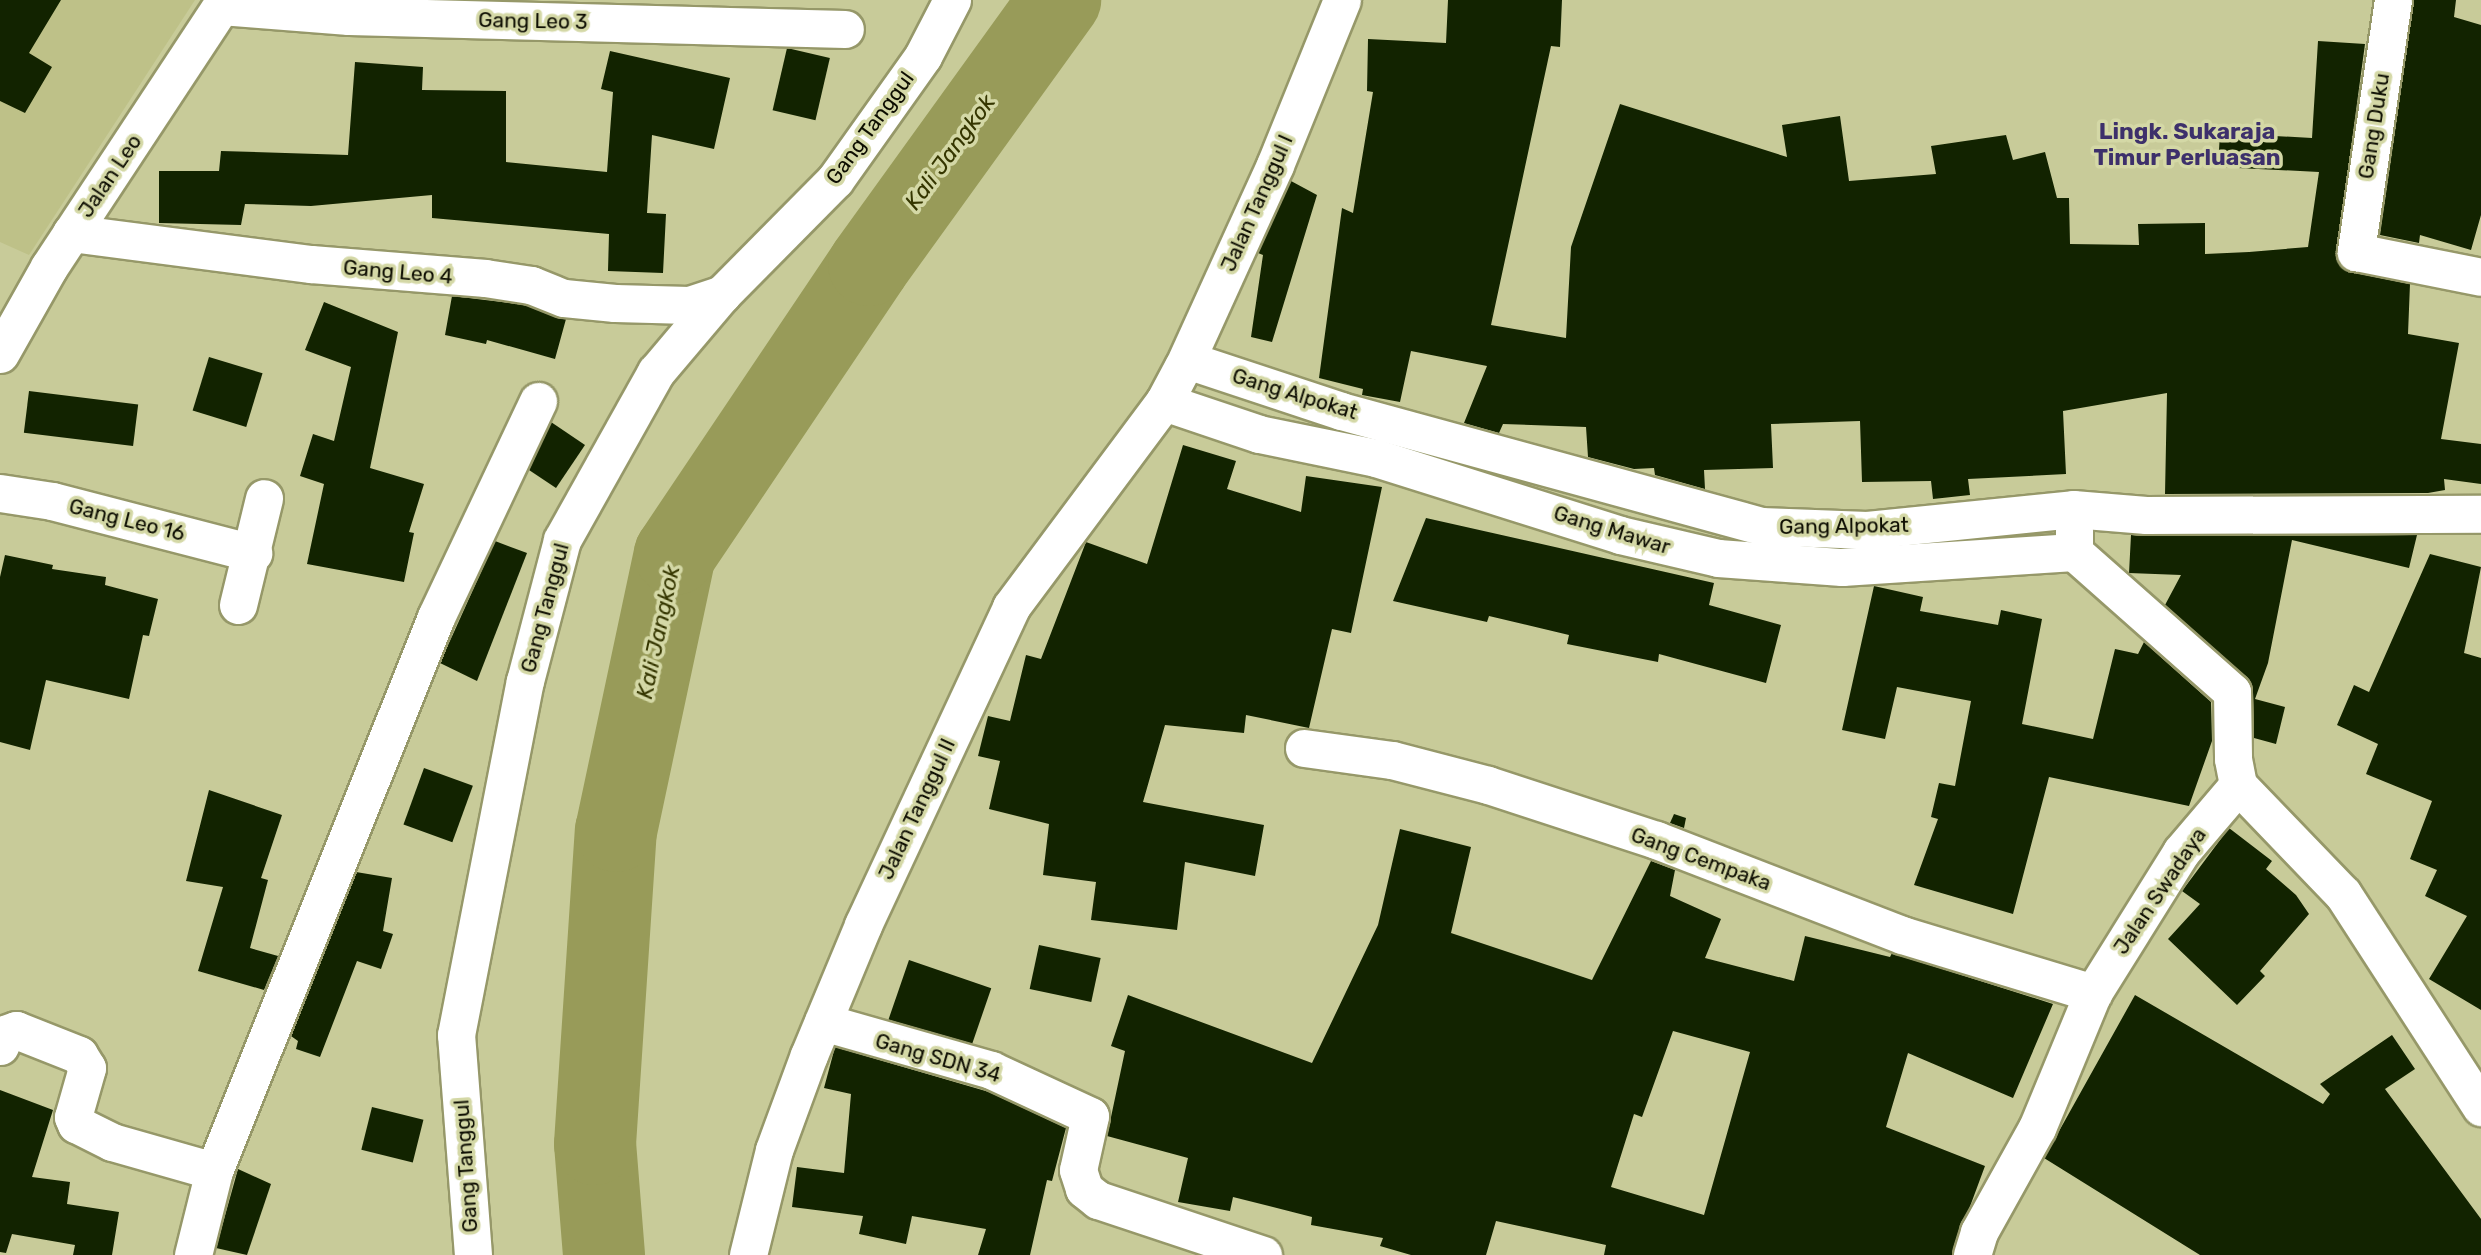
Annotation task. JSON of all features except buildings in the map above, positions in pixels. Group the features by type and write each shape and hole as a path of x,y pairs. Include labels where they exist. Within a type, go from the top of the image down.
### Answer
{"street":[{"name":"Gang Tanggul","path":"473,1255 456,1035 532,656 562,540 656,372 722,294 835,180 923,56 952,0"},
{"name":"Jalan Tanggul I","path":"1176,381 1275,165 1342,0"},
{"name":"Gang Duku","path":"2393,0 2356,252 2481,277"},
{"name":"Gang Leo 3","path":"223,3 349,16 845,29"},
{"name":"Jalan Leo","path":"0,354 72,233 223,3"},
{"name":"Gang Leo 4","path":"72,233 311,264 485,278 531,285 564,298 664,307 722,294"},
{"name":"Gang Alpokat","path":"1176,381 1341,411 1543,488 1720,538 1772,527 2074,530 2146,515 2481,514"},
{"name":"Gang Mawar","path":"1176,381 1259,434 1543,488"},
{"name":"Jalan Tanggul II","path":"748,1255 774,1150 823,1022 868,913 1011,607 1176,381"},
{"path":"193,1255 215,1171 228,1148 251,1078 436,617 538,401"},
{"name":"Gang Leo 16","path":"0,492 51,501 253,553"},
{"path":"238,605 253,553 264,498"},
{"path":"2074,530 2232,692 2233,759 2238,785 2343,894 2481,1107"},
{"name":"Gang Cempaka","path":"1304,748 1392,760 1488,785 1656,841 1902,935 2093,993"},
{"name":"Jalan Swadaya","path":"1972,1255 1979,1232 2036,1128 2093,993 2181,852 2238,785"},
{"name":"Gang SDN 34","path":"823,1022 990,1070 1090,1116 1078,1170 1084,1189 1098,1200 1263,1255"},
{"path":"0,1046 5,1034 16,1030 79,1055 87,1068 73,1117 76,1124 112,1142 215,1171"}],"shaded area":[{"path":"0,0 195,0 29,255 0,242"}],"waterway":[{"name":"Kali Jangkok","path":"604,1255 595,1144 616,831 675,554 869,265 1060,0"}],"district":[{"name":"Lingk. Sukaraja Timur Perluasan","path":"2187,144"}]}
